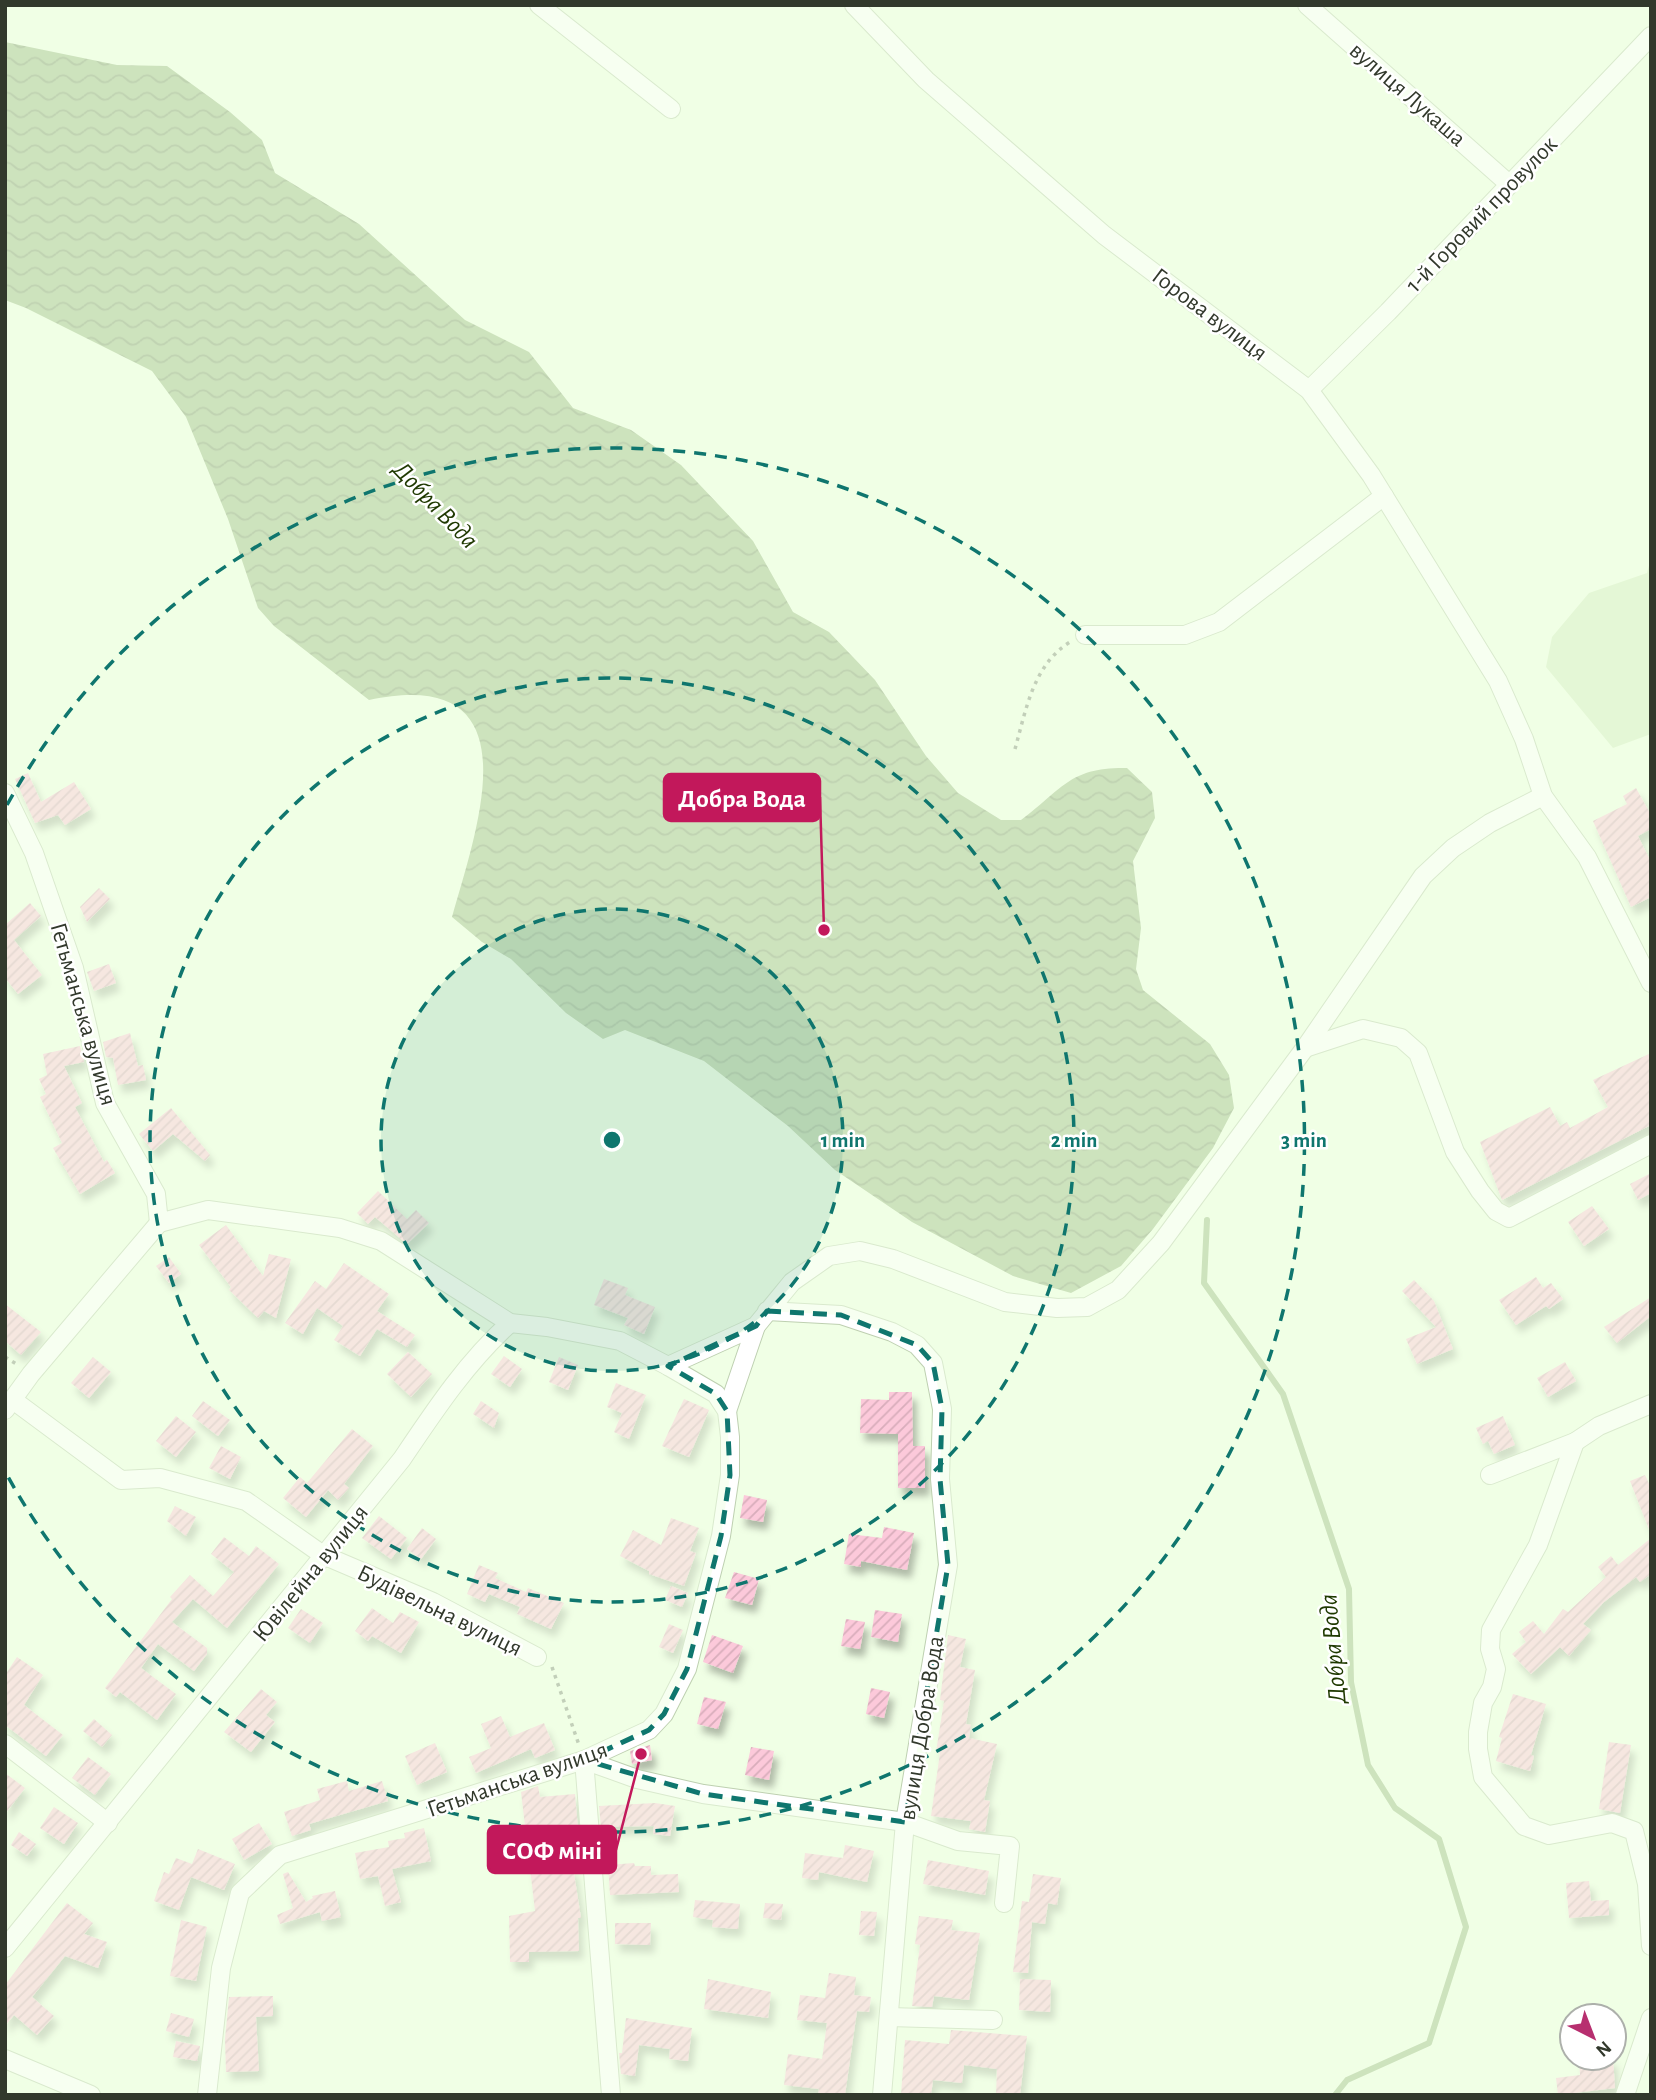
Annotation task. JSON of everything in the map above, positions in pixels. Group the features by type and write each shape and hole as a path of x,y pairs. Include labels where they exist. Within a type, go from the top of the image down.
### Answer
{"street":[{"path":"539,5 671,108"},
{"name":"Горова вулиця","path":"854,5 926,80 1104,234 1309,390 1384,496 1498,681 1524,739 1543,796 1587,857 1651,982"},
{"name":"вулиця Лукаша","path":"1307,5 1509,184"},
{"name":"1-й Горовий провулок","path":"1309,390 1388,312 1651,36"},
{"path":"1085,635 1185,635 1219,622 1384,496"},
{"name":"Гетьманська вулиця","path":"5,793 34,853 74,968 105,1103 156,1194 159,1223"},
{"path":"727,1411 756,1326 792,1282 829,1256 860,1251 893,1259 1005,1302 1057,1308 1087,1307 1118,1290 1161,1243 1305,1048 1423,876 1453,848 1490,823 1543,796"},
{"path":"1305,1048 1363,1029 1401,1038 1418,1053 1455,1152 1496,1211 1509,1219 1651,1144"},
{"path":"9,1405 31,1374 159,1223 208,1210 340,1228 382,1241 510,1323 547,1326 620,1341 716,1394 727,1411"},
{"name":"вулиця Добра Вода","path":"767,1311 841,1315 892,1332 917,1345 933,1363 943,1409 940,1479 948,1565 905,1822 882,2095"},
{"name":"Ювілейна вулиця","path":"5,1948 402,1459 450,1387 487,1344 510,1323"},
{"path":"668,1366 756,1326"},
{"path":"1490,1475 1575,1443 1599,1426 1651,1404"},
{"name":"Будівельна вулиця","path":"9,1405 121,1480 160,1478 246,1501 323,1555 433,1602 537,1657"},
{"name":"Гетьманська вулиця","path":"207,2095 221,1968 240,1893 280,1855 584,1760 649,1730 664,1714 687,1669 721,1536 730,1475 727,1411"},
{"path":"1575,1443 1538,1545 1491,1630 1490,1649 1496,1669 1492,1687 1483,1703 1478,1749 1483,1777 1524,1826 1549,1835 1612,1823 1634,1831 1647,1884 1651,1946"},
{"path":"5,1744 108,1823"},
{"path":"611,2095 584,1760 637,1779 703,1794 905,1822 958,1841 1010,1846 1004,1903"},
{"path":"889,2017 993,2020"},
{"path":"1625,2095 1651,2018"},
{"path":"5,2059 91,2095"}],"path":[{"path":"1015,749 1029,698 1045,663 1067,643 1085,635"},
{"path":"537,1657 555,1670 584,1760"}],"highlighted area":[{"path":"767,1311 841,1315 917,1345 933,1363 942,1409 940,1479 948,1565 905,1822 703,1794 584,1760 649,1730 664,1714 687,1669 721,1536 730,1475 727,1411 716,1394 668,1366 756,1326"}],"shaded area":[{"path":"1651,558 1651,734 1613,748 1546,667 1552,637 1589,593 1647,573"}],"water":[{"path":"5,42 117,65 167,66 230,112 262,140 275,173 359,224 465,320 529,352 573,408 631,430 681,465 753,541 793,612 829,632 875,680 926,756 958,793 1001,820 1021,820 1068,782 1092,771 1127,768 1152,792 1155,818 1133,861 1141,928 1136,969 1143,990 1210,1044 1229,1075 1234,1108 1213,1148 1153,1229 1121,1266 1071,1293 1013,1276 912,1222 835,1170 788,1126 704,1061 625,1030 603,1039 566,1013 511,959 482,942 452,917 481,799 483,761 476,729 456,706 422,696 369,700 274,626 258,608 228,519 186,417 152,371 5,300"}],"building":[{"path":"28,773 41,802 74,782 91,809 65,825 58,815 35,823 15,779"},
{"path":"1636,788 1651,815 1651,829 1638,836 1651,862 1651,897 1631,907 1593,821 1627,804 1623,796"},
{"path":"99,888 110,899 87,922 80,907"},
{"path":"30,903 41,916 14,940 42,975 18,994 5,978 5,925"},
{"path":"109,964 116,983 94,991 87,972"},
{"path":"130,1033 138,1066 143,1065 146,1080 118,1085 113,1058 106,1057 103,1042"},
{"path":"80,1046 84,1062 64,1066 82,1103 75,1107 104,1162 107,1160 115,1173 80,1194 53,1148 62,1143 40,1097 46,1094 39,1079 47,1075 43,1054"},
{"path":"1651,1053 1651,1125 1502,1200 1480,1142 1550,1107 1560,1126 1567,1122 1570,1128 1608,1107 1593,1080"},
{"path":"171,1108 210,1155 205,1161 173,1134 153,1151 139,1134"},
{"path":"1651,1173 1651,1193 1638,1200 1630,1184"},
{"path":"378,1191 407,1219 416,1210 429,1223 407,1244 375,1217 368,1224 357,1213"},
{"path":"1592,1206 1609,1229 1584,1246 1568,1222"},
{"path":"226,1225 263,1276 269,1254 291,1259 276,1318 264,1311 258,1318 229,1290 231,1287 199,1245"},
{"path":"169,1257 181,1274 169,1283 156,1266"},
{"path":"344,1263 389,1294 377,1311 415,1335 407,1347 377,1329 360,1356 334,1340 343,1326 317,1308 303,1334 285,1323 315,1281 326,1289"},
{"path":"1536,1277 1543,1288 1551,1283 1563,1299 1549,1309 1546,1306 1516,1325 1499,1300"},
{"path":"604,1279 628,1288 625,1295 655,1307 644,1334 624,1325 628,1318 594,1305"},
{"path":"1414,1280 1434,1301 1453,1349 1417,1364 1406,1339 1436,1327 1402,1291"},
{"path":"1651,1297 1651,1316 1617,1343 1604,1327"},
{"path":"5,1304 41,1332 21,1355 5,1341"},
{"path":"408,1352 432,1374 411,1397 387,1374"},
{"path":"504,1356 522,1369 510,1387 491,1374"},
{"path":"93,1357 111,1372 89,1398 71,1383"},
{"path":"559,1357 578,1365 568,1390 549,1382"},
{"path":"1565,1362 1576,1381 1548,1397 1537,1378"},
{"path":"616,1383 646,1395 629,1439 614,1432 622,1413 607,1407"},
{"path":"889,1392 912,1392 913,1446 925,1446 925,1488 898,1488 898,1434 860,1433 861,1399 889,1400"},
{"path":"684,1399 709,1410 689,1457 662,1446"},
{"path":"203,1401 230,1420 218,1436 192,1416"},
{"path":"481,1401 499,1413 494,1428 473,1414"},
{"path":"176,1416 196,1432 176,1457 156,1441"},
{"path":"1503,1416 1515,1445 1494,1454 1488,1441 1483,1444 1476,1428"},
{"path":"352,1429 373,1446 344,1484 349,1488 338,1500 328,1490 306,1517 283,1498 300,1477 307,1483"},
{"path":"221,1446 241,1457 230,1479 209,1468"},
{"path":"1645,1475 1651,1488 1650,1532 1630,1481"},
{"path":"744,1495 767,1500 763,1522 740,1518"},
{"path":"175,1506 196,1517 186,1536 167,1521"},
{"path":"379,1516 407,1538 391,1559 362,1538"},
{"path":"671,1518 699,1528 690,1551 696,1553 684,1586 649,1574 649,1571 620,1556 633,1530 661,1545"},
{"path":"884,1527 914,1533 907,1570 861,1561 861,1567 844,1564 849,1534 882,1538"},
{"path":"422,1528 436,1539 421,1559 407,1549"},
{"path":"224,1537 249,1556 256,1546 279,1564 227,1628 193,1599 172,1622 207,1648 207,1654 194,1671 158,1644 141,1668 176,1694 157,1720 120,1692 116,1697 105,1688 172,1599 170,1597 190,1575 213,1596 234,1572 211,1554"},
{"path":"1651,1538 1651,1574 1640,1582 1636,1577 1604,1602 1583,1624 1591,1630 1569,1656 1560,1647 1531,1674 1512,1654 1526,1642 1519,1632 1533,1621 1544,1634 1563,1609 1568,1612 1606,1577 1598,1567 1611,1556 1618,1565"},
{"path":"479,1565 498,1573 495,1578 526,1592 528,1588 564,1603 551,1629 517,1614 520,1607 489,1594 485,1602 467,1594"},
{"path":"734,1572 759,1579 752,1605 725,1598"},
{"path":"671,1586 688,1593 682,1607 665,1600"},
{"path":"372,1608 393,1623 400,1612 419,1622 401,1653 372,1636 368,1641 355,1631"},
{"path":"301,1609 323,1623 310,1643 288,1628"},
{"path":"875,1610 902,1614 898,1642 871,1637"},
{"path":"846,1619 865,1622 860,1649 841,1646"},
{"path":"669,1624 683,1630 673,1653 659,1647"},
{"path":"712,1635 743,1646 733,1673 703,1662"},
{"path":"948,1635 966,1639 960,1667 975,1670 966,1724 971,1725 969,1738 997,1744 984,1800 990,1801 985,1832 969,1829 971,1821 931,1816 940,1753 936,1752 944,1701 940,1700"},
{"path":"17,1657 43,1675 24,1705 63,1735 46,1756 5,1725 5,1675"},
{"path":"871,1688 890,1692 884,1718 866,1714"},
{"path":"261,1689 277,1702 266,1715 275,1722 251,1752 224,1732"},
{"path":"1513,1694 1546,1704 1531,1755 1534,1756 1530,1771 1496,1761 1502,1738 1499,1737"},
{"path":"704,1697 726,1702 718,1729 697,1724"},
{"path":"501,1716 510,1737 544,1723 555,1750 535,1758 531,1749 476,1773 469,1757 491,1748 481,1724"},
{"path":"94,1719 112,1735 102,1747 83,1731"},
{"path":"1609,1742 1631,1745 1620,1813 1599,1809"},
{"path":"435,1743 447,1772 417,1785 405,1756"},
{"path":"650,1745 652,1760 632,1764 630,1751"},
{"path":"751,1747 774,1751 769,1780 745,1775"},
{"path":"88,1757 111,1774 95,1795 72,1778"},
{"path":"5,1773 25,1788 5,1814"},
{"path":"347,1781 349,1791 382,1781 388,1801 309,1824 311,1830 292,1836 284,1812 320,1800 317,1789"},
{"path":"538,1786 540,1797 575,1794 578,1829 556,1830 557,1839 544,1840 548,1871 573,1867 581,1918 578,1918 579,1951 529,1952 529,1962 510,1962 509,1916 535,1911 521,1792"},
{"path":"655,1803 675,1806 670,1836 653,1834 654,1826 601,1827 599,1806"},
{"path":"54,1807 78,1823 64,1844 40,1828"},
{"path":"259,1823 272,1844 244,1860 232,1839"},
{"path":"424,1828 431,1861 392,1869 401,1902 385,1906 378,1876 360,1879 355,1853 389,1847 388,1841 405,1838 404,1833"},
{"path":"19,1832 36,1844 27,1856 11,1845"},
{"path":"845,1845 874,1851 867,1882 819,1872 818,1880 802,1878 805,1853 843,1858"},
{"path":"198,1849 235,1864 224,1890 191,1877 179,1910 154,1901 164,1872 169,1874 176,1858 192,1864"},
{"path":"928,1860 989,1871 985,1895 923,1884"},
{"path":"634,1863 635,1866 651,1866 651,1875 678,1874 679,1892 610,1895 608,1865"},
{"path":"288,1872 306,1902 313,1898 312,1896 335,1891 341,1917 322,1921 320,1912 280,1924 277,1915 293,1908 283,1874"},
{"path":"1033,1874 1061,1878 1057,1905 1048,1903 1045,1924 1032,1922 1028,1973 1013,1972 1022,1901 1029,1902"},
{"path":"1589,1881 1591,1901 1609,1900 1609,1915 1569,1918 1566,1883"},
{"path":"695,1900 740,1904 738,1929 712,1927 713,1920 693,1917"},
{"path":"67,1903 93,1923 84,1934 107,1942 98,1968 65,1956 32,1997 54,2016 37,2035 14,2015 5,2026 5,1985"},
{"path":"765,1903 783,1904 781,1920 763,1918"},
{"path":"861,1911 877,1912 874,1936 859,1935"},
{"path":"919,1916 953,1920 951,1930 980,1933 969,2000 934,1996 932,2007 912,2006 920,1945 915,1944"},
{"path":"181,1920 207,1927 196,1981 170,1976"},
{"path":"615,1923 651,1923 650,1945 615,1944"},
{"path":"829,1973 856,1977 854,1995 871,1997 869,2012 857,2011 845,2095 818,2095 819,2089 784,2085 788,2054 822,2059 827,2023 797,2020 800,1995 825,1998"},
{"path":"708,1979 771,1992 768,2018 704,2009"},
{"path":"1020,1979 1051,1980 1050,2012 1019,2010"},
{"path":"273,1996 273,2016 256,2017 259,2071 226,2072 225,2039 229,1997"},
{"path":"171,2013 194,2019 189,2037 166,2031"},
{"path":"626,2018 692,2028 688,2061 669,2059 670,2049 639,2045 635,2076 621,2074 619,2053 622,2053"},
{"path":"951,2030 1027,2036 1020,2095 996,2095 997,2069 964,2065 962,2083 933,2080 931,2095 901,2095 905,2040 949,2044"},
{"path":"176,2041 200,2046 197,2061 173,2057"},
{"path":"1580,2072 1614,2072 1615,2088 1558,2095 1556,2078 1580,2075"}],"waterway":[{"name":"Добра Вода","path":"1207,1220 1204,1283 1283,1394 1349,1589 1351,1682 1368,1765 1395,1808 1439,1839 1466,1927 1429,2043 1347,2080 1335,2095"}],"place":[{"name":"Добра Вода","path":"824,930"},
{"name":"СОФ міні","path":"641,1754"}]}
